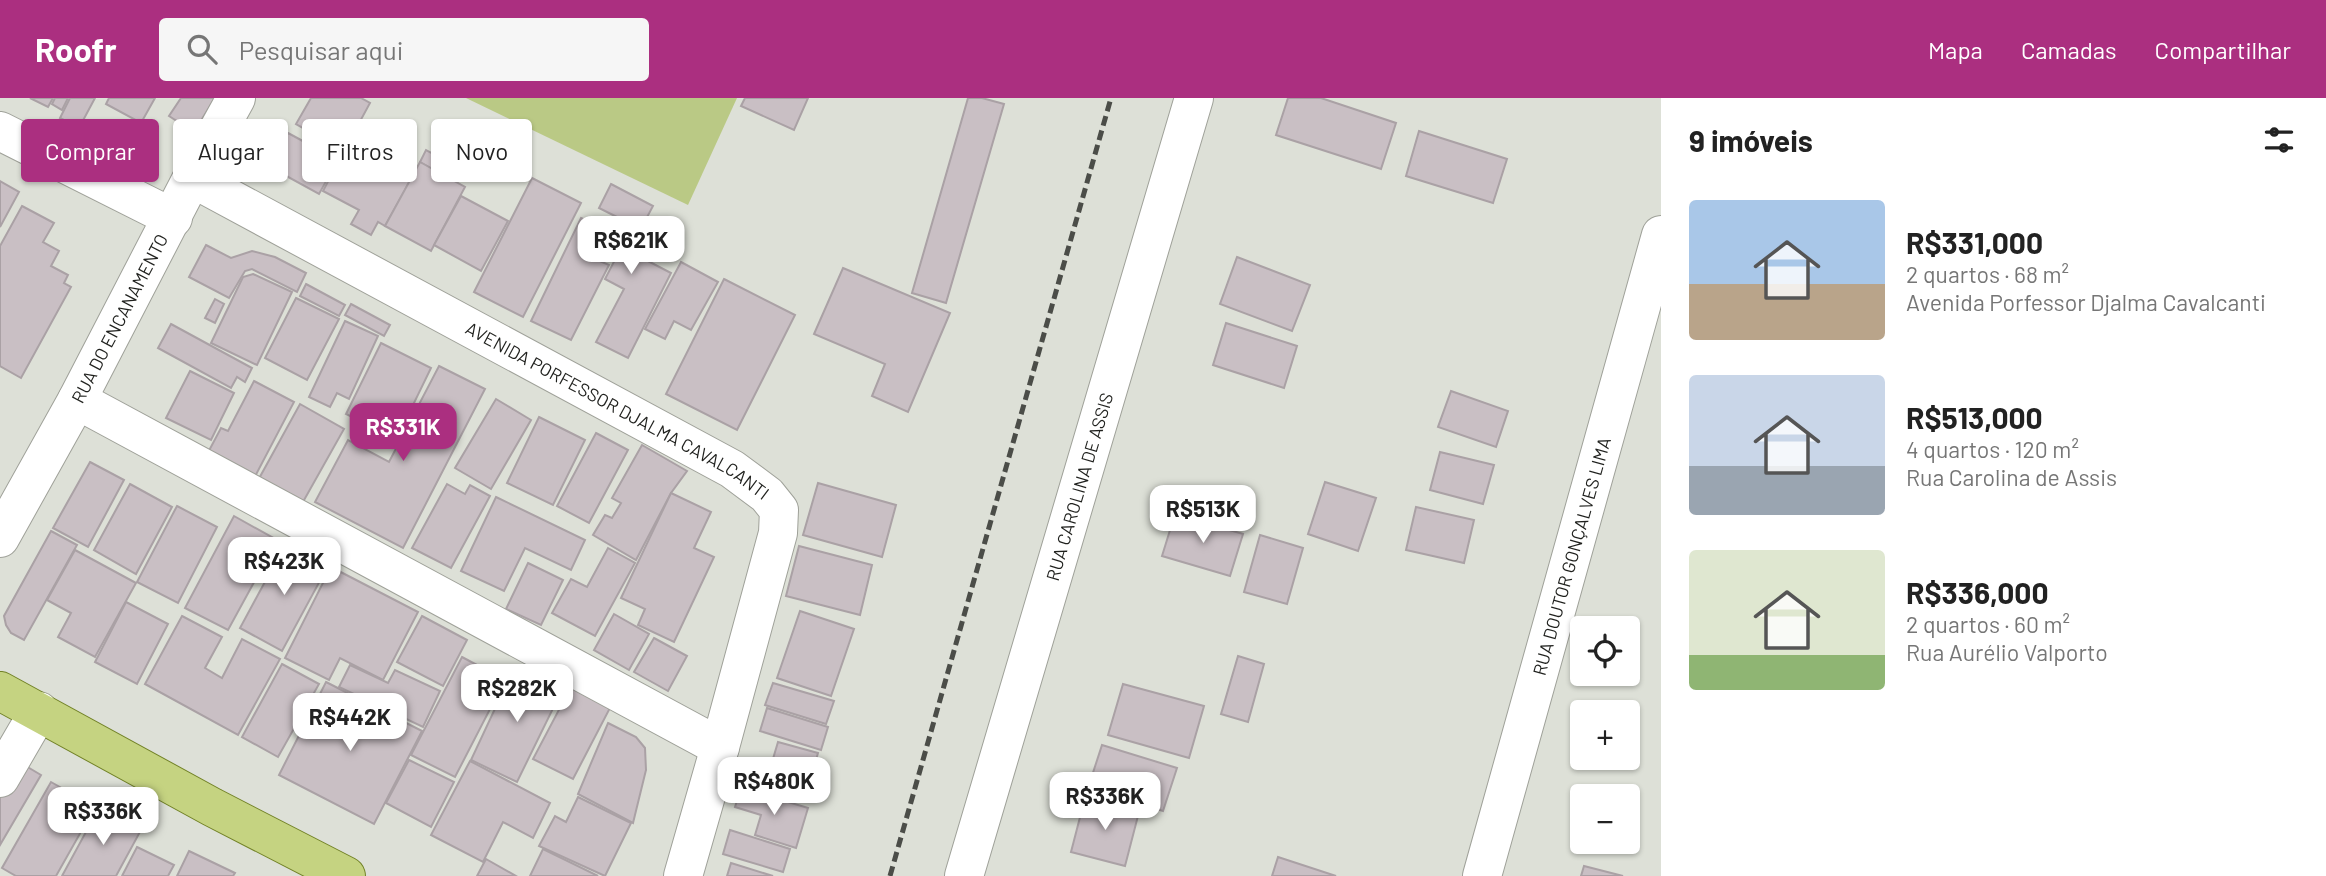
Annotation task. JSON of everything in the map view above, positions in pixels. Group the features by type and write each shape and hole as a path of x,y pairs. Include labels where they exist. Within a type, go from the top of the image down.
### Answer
{"main road":[{"path":"0,691 212,807 346,876"}],"street":[{"name":"RUA DO ENCANAMENTO","path":"224,119 236,98"},
{"name":"RUA CAROLINA DE ASSIS","path":"964,876 1194,98"},
{"path":"0,131 173,218"},
{"name":"RUA DO ENCANAMENTO","path":"0,538 77,400 190,182"},
{"name":"AVENIDA PORFESSOR DJALMA CAVALCANTI","path":"199,182 732,468 767,495 779,510 778,533 683,876"},
{"name":"RUA DOUTOR GONÇALVES LIMA","path":"1482,876 1661,235"},
{"path":"77,400 720,747"},
{"path":"0,778 39,711"}],"green space":[{"path":"466,98 737,98 688,205 532,130 532,119 510,119"}],"building":[{"path":"30,98 53,98 48,107"},
{"path":"55,98 68,98 62,110 52,104"},
{"path":"70,98 95,98 84,119 60,118"},
{"path":"109,98 155,98 143,119 134,119 106,104"},
{"path":"181,98 215,98 202,119 174,119 169,116"},
{"path":"311,98 361,98 370,103 361,119 302,119 302,127 296,124"},
{"path":"745,98 808,98 794,130 741,106"},
{"path":"968,98 982,98 1004,104 946,303 912,293"},
{"path":"1288,98 1321,98 1396,123 1381,169 1276,135"},
{"path":"1419,131 1507,159 1493,203 1406,176"},
{"path":"288,133 302,141 302,182 326,182 319,194 288,177"},
{"path":"426,150 431,153 431,168 420,162"},
{"path":"420,162 431,168 431,182 456,182 465,187 431,251 385,226 409,182 417,182 417,167"},
{"path":"532,178 581,203 523,317 474,292"},
{"path":"0,181 19,192 0,227"},
{"path":"328,182 409,182 385,226 378,222 371,235 351,224 359,210 323,191"},
{"path":"611,184 653,206 637,236 653,243 644,259 671,273 628,358 596,342 624,289 605,279 633,225 599,208"},
{"path":"461,196 508,221 481,271 434,245"},
{"path":"22,206 54,223 43,242 59,251 51,266 68,275 64,283 71,287 21,378 0,366 0,246"},
{"path":"581,218 608,231 595,259 609,265 571,340 531,321"},
{"path":"206,245 231,258 252,251 275,257 306,273 297,292 252,269 245,271 229,298 189,277"},
{"path":"1237,257 1310,285 1292,331 1220,304"},
{"path":"681,262 718,282 691,330 674,321 665,339 645,329"},
{"path":"843,268 950,313 908,412 872,396 885,364 814,334"},
{"path":"253,274 292,292 257,365 211,343 243,277"},
{"path":"724,279 795,315 737,430 666,394"},
{"path":"306,284 345,305 339,316 300,296"},
{"path":"296,298 339,319 307,380 265,358"},
{"path":"215,299 224,304 215,323 205,318"},
{"path":"351,304 390,325 384,336 345,315"},
{"path":"345,321 378,336 349,399 337,393 330,407 309,397"},
{"path":"1226,323 1297,346 1284,388 1213,365"},
{"path":"171,324 252,368 245,382 237,377 231,388 158,348"},
{"path":"381,343 431,368 397,438 346,414"},
{"path":"439,366 485,389 403,548 315,502 348,440 389,462"},
{"path":"190,371 234,393 211,440 166,418"},
{"path":"254,381 294,402 251,484 204,460 221,428 228,431"},
{"path":"1451,391 1508,411 1496,447 1438,427"},
{"path":"496,399 531,420 491,489 455,468"},
{"path":"300,404 344,429 299,509 256,484"},
{"path":"539,417 585,440 553,505 507,483"},
{"path":"596,433 628,450 589,523 557,506"},
{"path":"642,445 687,471 671,493 636,560 593,535 605,515 612,518 621,503 612,498"},
{"path":"1440,452 1494,465 1483,504 1430,490"},
{"path":"90,462 124,480 88,547 53,528"},
{"path":"1325,482 1376,498 1358,551 1308,534"},
{"path":"818,483 896,505 882,557 803,535"},
{"path":"130,484 172,507 136,574 94,550"},
{"path":"447,484 465,494 470,485 490,496 451,568 412,548"},
{"path":"671,493 711,512 694,548 714,557 674,642 638,625 645,609 621,598"},
{"path":"496,497 585,540 571,570 525,548 504,591 461,571"},
{"path":"177,506 217,527 178,603 137,582"},
{"path":"1416,507 1474,520 1464,563 1406,550"},
{"path":"1175,514 1243,534 1230,576 1162,556"},
{"path":"234,516 277,540 228,630 185,608"},
{"path":"51,531 77,545 24,640 11,633 4,616"},
{"path":"1260,535 1303,548 1287,604 1244,592"},
{"path":"286,543 328,566 282,651 240,628"},
{"path":"799,546 872,565 860,615 786,596"},
{"path":"608,548 635,563 595,636 552,613 571,579 587,587"},
{"path":"75,550 136,583 95,657 58,637 71,613 47,600"},
{"path":"528,563 563,580 541,625 506,609"},
{"path":"331,567 418,612 383,680 340,658 329,680 285,658"},
{"path":"126,602 168,624 137,684 95,662"},
{"path":"800,611 854,629 831,696 777,678"},
{"path":"614,614 649,634 629,670 594,650"},
{"path":"182,616 222,637 205,668 222,678 242,639 280,659 238,735 145,684"},
{"path":"422,616 467,640 443,686 397,662"},
{"path":"654,638 687,656 668,691 634,672"},
{"path":"1238,656 1264,664 1248,722 1221,714"},
{"path":"462,657 505,680 455,777 411,755"},
{"path":"282,664 319,684 278,757 242,737"},
{"path":"350,665 388,683 395,670 440,691 423,727 339,687"},
{"path":"515,666 563,688 517,782 471,760"},
{"path":"326,682 422,731 374,824 279,775"},
{"path":"773,683 834,701 826,724 765,705"},
{"path":"1123,684 1204,706 1189,758 1108,735"},
{"path":"572,685 611,706 573,779 533,759"},
{"path":"767,708 828,727 821,750 760,731"},
{"path":"608,723 636,737 645,748 646,770 633,823 578,794"},
{"path":"778,742 818,753 804,801 764,789"},
{"path":"1102,745 1177,768 1163,811 1088,788"},
{"path":"409,760 454,782 431,827 386,803"},
{"path":"470,761 550,803 533,838 503,822 483,862 431,835"},
{"path":"19,762 41,775 0,845 0,795"},
{"path":"51,782 95,807 56,876 16,876 2,868"},
{"path":"741,788 808,808 796,848 755,835 761,815 735,807"},
{"path":"578,797 631,823 605,876 539,846 555,816 566,822"},
{"path":"1085,798 1139,812 1125,866 1071,852"},
{"path":"99,808 141,830 116,876 62,876"},
{"path":"730,830 790,849 783,872 723,854"},
{"path":"137,847 174,865 168,876 122,876"},
{"path":"543,849 598,876 530,876"},
{"path":"189,851 235,873 233,876 177,876"},
{"path":"1278,857 1336,876 1272,876"},
{"path":"486,859 516,876 477,876"},
{"path":"731,863 773,876 727,876"},
{"path":"1584,866 1623,876 1581,876"}],"railway":[{"path":"890,876 1111,98"}]}
